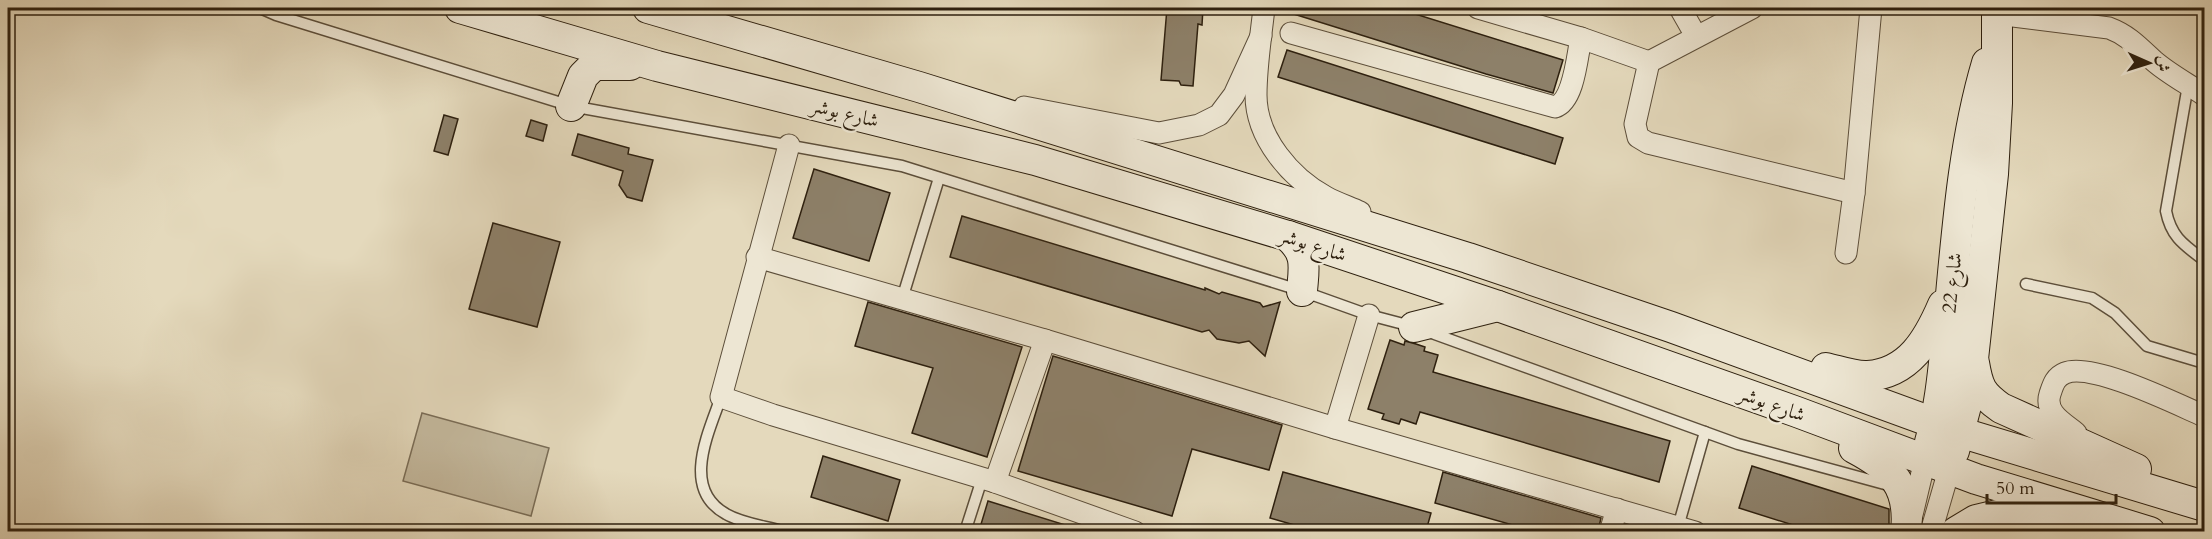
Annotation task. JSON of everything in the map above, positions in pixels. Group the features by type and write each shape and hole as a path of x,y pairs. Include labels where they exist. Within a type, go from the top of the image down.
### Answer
{"main road":[{"name":"شارع بوشر","path":"460,8 657,66 1035,160 1288,236 1498,306 1797,412 1937,465 2099,518 2150,531"},
{"name":"شارع بوشر","path":"648,8 919,87 1468,258 1671,327 1947,428 2205,506"},
{"name":"شارع 22","path":"1947,428 1940,397 1952,283 1977,98 1995,16"},
{"name":"شارع 22","path":"1937,465 1947,428 1967,402 1974,359 1998,103 1995,16"},
{"path":"571,106 583,76 594,64 657,66"},
{"path":"1288,236 1296,243 1304,256 1302,291"},
{"path":"1671,327 1866,377 1893,372 1919,350 1933,327 1952,283"},
{"path":"1414,327 1498,306"},
{"path":"1974,359 1977,384 1987,398 2001,408 2205,500"},
{"path":"1797,412 1815,432 1852,447 1878,461 1892,473 1903,489 1908,515 1907,531"},
{"path":"1956,531 1976,520 1997,515 2024,519 2055,519 2082,514 2099,518"}],"street":[{"path":"1264,8 1256,96 1258,111 1273,147 1292,172 1326,197 1468,258"},
{"path":"1478,8 1581,38 1649,62"},
{"path":"1680,8 1696,36"},
{"path":"1752,8 1649,62 1635,124 1638,137 1648,143 1854,194"},
{"path":"1846,253 1854,194 1871,8"},
{"path":"1995,16 2109,28 2133,40 2154,61 2196,90"},
{"path":"1291,33 1555,107 1562,105 1568,97 1581,38"},
{"path":"919,87 1159,133 1199,125 1219,115 1234,95 1261,36"},
{"path":"789,145 721,396 773,415 988,481 1135,531"},
{"path":"757,257 1686,529"},
{"path":"1335,428 1369,315"},
{"path":"988,481 1045,340"},
{"path":"2103,454 2053,415 2049,398 2054,380 2066,373 2084,371 2110,377 2205,416"},
{"name":"شارع 22","path":"1907,531 1937,465"},
{"name":"شارع 22","path":"1930,531 1937,465"},
{"path":"1610,531 1617,508"}],"lane":[{"path":"260,8 571,106 902,166 1302,291 1369,315 1414,327 1738,444 1903,489"},
{"path":"2196,90 2166,211 2169,228 2183,244 2205,260"},
{"path":"902,299 939,177"},
{"path":"2026,284 2092,298 2115,314 2146,346 2205,363"},
{"path":"721,396 703,449 700,469 703,490 713,506 728,516 785,531"},
{"path":"1686,529 1705,432"},
{"path":"966,531 988,481"}],"shaded area":[{"path":"422,413 549,448 531,516 403,481"}],"building":[{"path":"1167,8 1203,8 1202,25 1198,24 1193,86 1181,85 1179,81 1161,80"},
{"path":"1285,8 1396,8 1563,60 1553,93 1284,11"},
{"path":"1287,50 1563,138 1555,164 1278,77"},
{"path":"444,115 458,119 448,155 434,151"},
{"path":"531,120 547,125 543,141 526,136"},
{"path":"578,134 629,148 628,154 653,160 642,201 627,197 619,185 623,171 572,155"},
{"path":"814,169 890,193 869,261 793,238"},
{"path":"962,216 1205,290 1205,288 1219,294 1222,292 1260,303 1263,307 1280,302 1265,356 1249,341 1239,343 1217,339 1209,330 1202,332 950,257"},
{"path":"493,223 560,242 537,327 469,309"},
{"path":"868,302 1022,347 987,457 912,433 933,368 855,346"},
{"path":"1390,340 1404,345 1405,341 1416,344 1425,347 1424,351 1438,355 1433,372 1670,441 1659,482 1420,412 1416,424 1401,419 1399,424 1382,419 1384,414 1368,409"},
{"path":"1053,356 1282,425 1269,470 1192,449 1172,516 1018,471"},
{"path":"823,456 900,480 888,521 811,497"},
{"path":"1752,466 1889,509 1889,531 1812,531 1739,508"},
{"path":"1283,472 1431,513 1426,531 1315,531 1270,518"},
{"path":"1443,472 1601,518 1598,531 1534,531 1435,503"},
{"path":"988,501 1075,528 1075,531 979,531"}]}
